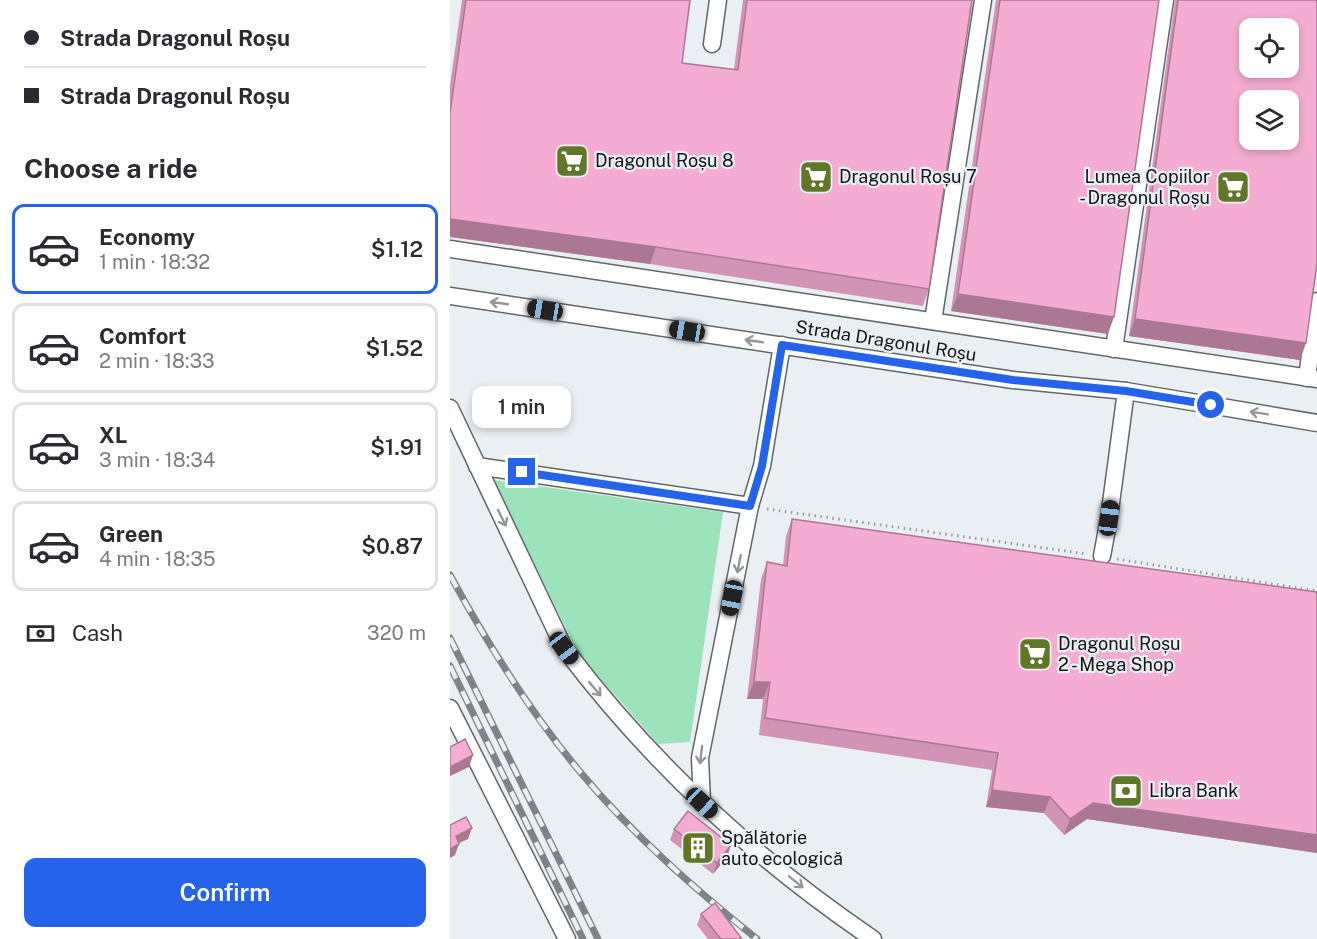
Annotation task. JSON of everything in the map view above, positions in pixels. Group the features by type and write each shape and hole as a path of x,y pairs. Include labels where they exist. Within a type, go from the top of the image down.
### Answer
{"street":[{"path":"712,44 718,0"},
{"path":"933,321 983,0"},
{"path":"1114,349 1165,0"},
{"path":"450,249 1312,379 1317,301"},
{"name":"Strada Dragonul Roșu","path":"450,296 1013,380 1126,391 1317,423"},
{"path":"702,803 700,759 750,506 762,466 782,345"},
{"path":"1102,556 1126,391"},
{"path":"450,408 564,648 623,721 702,803 736,835 818,900 873,939"},
{"path":"477,466 750,506"},
{"path":"450,708 567,939"}],"path":[{"path":"750,506 1102,556 1317,591"}],"green space":[{"path":"493,480 723,512 690,742 658,744 578,653"}],"building":[{"path":"466,0 690,0 682,63 738,70 747,0 972,0 929,289 656,247 450,219 450,113"},
{"path":"1000,0 1159,0 1114,317 958,294"},
{"name":"Lumea Copiilor - Dragonul Roșu","path":"1178,0 1317,0 1317,263 1306,343 1135,319"},
{"name":"Dragonul Roșu 2 - Mega Shop","path":"792,519 1317,592 1317,835 1093,803 1070,819 1050,797 992,790 998,753 765,718 770,682 754,682 767,562 787,566"},
{"path":"465,739 473,755 450,767 450,747"},
{"path":"688,811 731,845 717,863 674,829"},
{"path":"466,817 472,828 456,836 459,844 450,849 450,825"},
{"path":"715,903 742,939 721,939 701,914"}],"railway":[{"path":"450,575 479,627 511,677 544,726 581,773 665,861 757,939"},
{"path":"450,638 598,939"},
{"path":"450,666 583,939"}],"place":[{"name":"Dragonul Roșu 8","path":"572,161"},
{"name":"Dragonul Roșu 7","path":"816,177"},
{"name":"Lumea Copiilor - Dragonul Roșu","path":"1233,187"},
{"name":"Dragonul Roșu 2 - Mega Shop","path":"1035,654"},
{"name":"Libra Bank","path":"1126,791"},
{"name":"Spălătorie auto ecologică","path":"698,848"}],"route":[{"path":"522,472 750,506 762,466 777,387 782,345 1013,380 1126,391 1211,405"}]}
